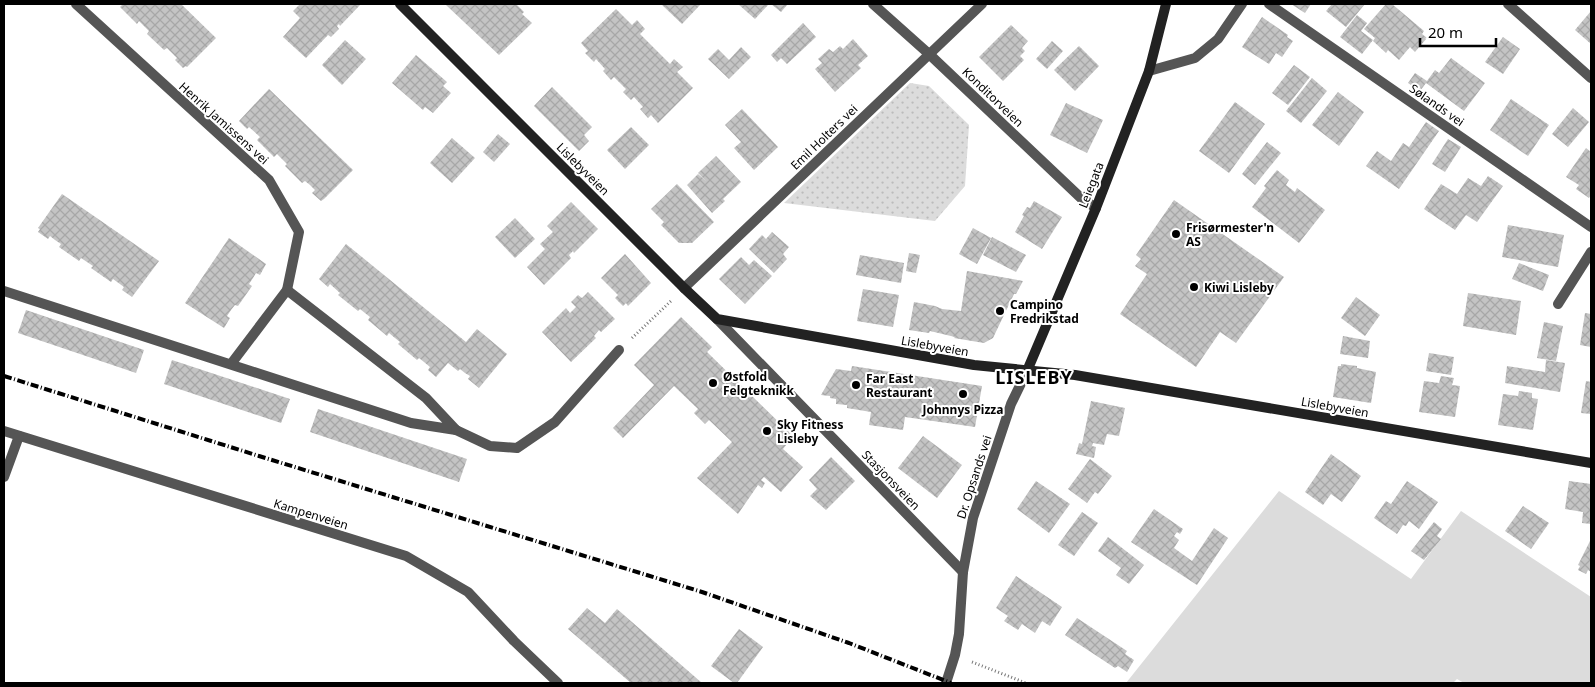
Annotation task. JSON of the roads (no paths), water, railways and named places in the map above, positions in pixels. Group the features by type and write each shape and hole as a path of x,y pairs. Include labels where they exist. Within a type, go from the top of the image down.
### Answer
{"street":[{"name":"Henrik Jamissens vei","path":"76,4 269,180 299,232 288,290 231,364"},
{"name":"Lislebyveien","path":"400,4 717,319 974,365 1075,375 1591,463"},
{"name":"Konditorveien","path":"873,4 929,54 1081,198 1096,208"},
{"name":"Emil Holters vei","path":"684,288 982,4"},
{"name":"Leiegata","path":"1028,371 1096,208 1149,71 1166,4"},
{"path":"1149,71 1195,58 1218,38 1242,4"},
{"name":"Sølands vei","path":"1269,4 1591,227"},
{"path":"1508,4 1591,78"},
{"path":"1558,304 1591,252"},
{"path":"288,290 426,398 456,430"},
{"path":"4,291 411,423 456,430 490,446 517,448 555,422 619,350"},
{"name":"Stasjonsveien","path":"717,319 963,572"},
{"name":"Dr. Opsands vei","path":"946,683 955,655 959,634 963,572 973,518 1011,404 1028,371"},
{"name":"Kampenveien","path":"4,431 406,556 468,592 514,641 558,683"},
{"path":"4,477 19,436"}],"railway":[{"path":"4,376 702,592 849,643 951,683"}],"place":[{"name":"Frisørmester'n AS","path":"1176,234"},
{"name":"Kiwi Lisleby","path":"1194,287"},
{"name":"Campino Fredrikstad","path":"1000,311"},
{"name":"Østfold Felgteknikk","path":"713,383"},
{"name":"Far East Restaurant","path":"856,385"},
{"name":"Johnnys Pizza","path":"963,394"},
{"name":"Sky Fitness Lisleby","path":"767,431"}],"district":[{"name":"LISLEBY","path":"1034,377"}]}
